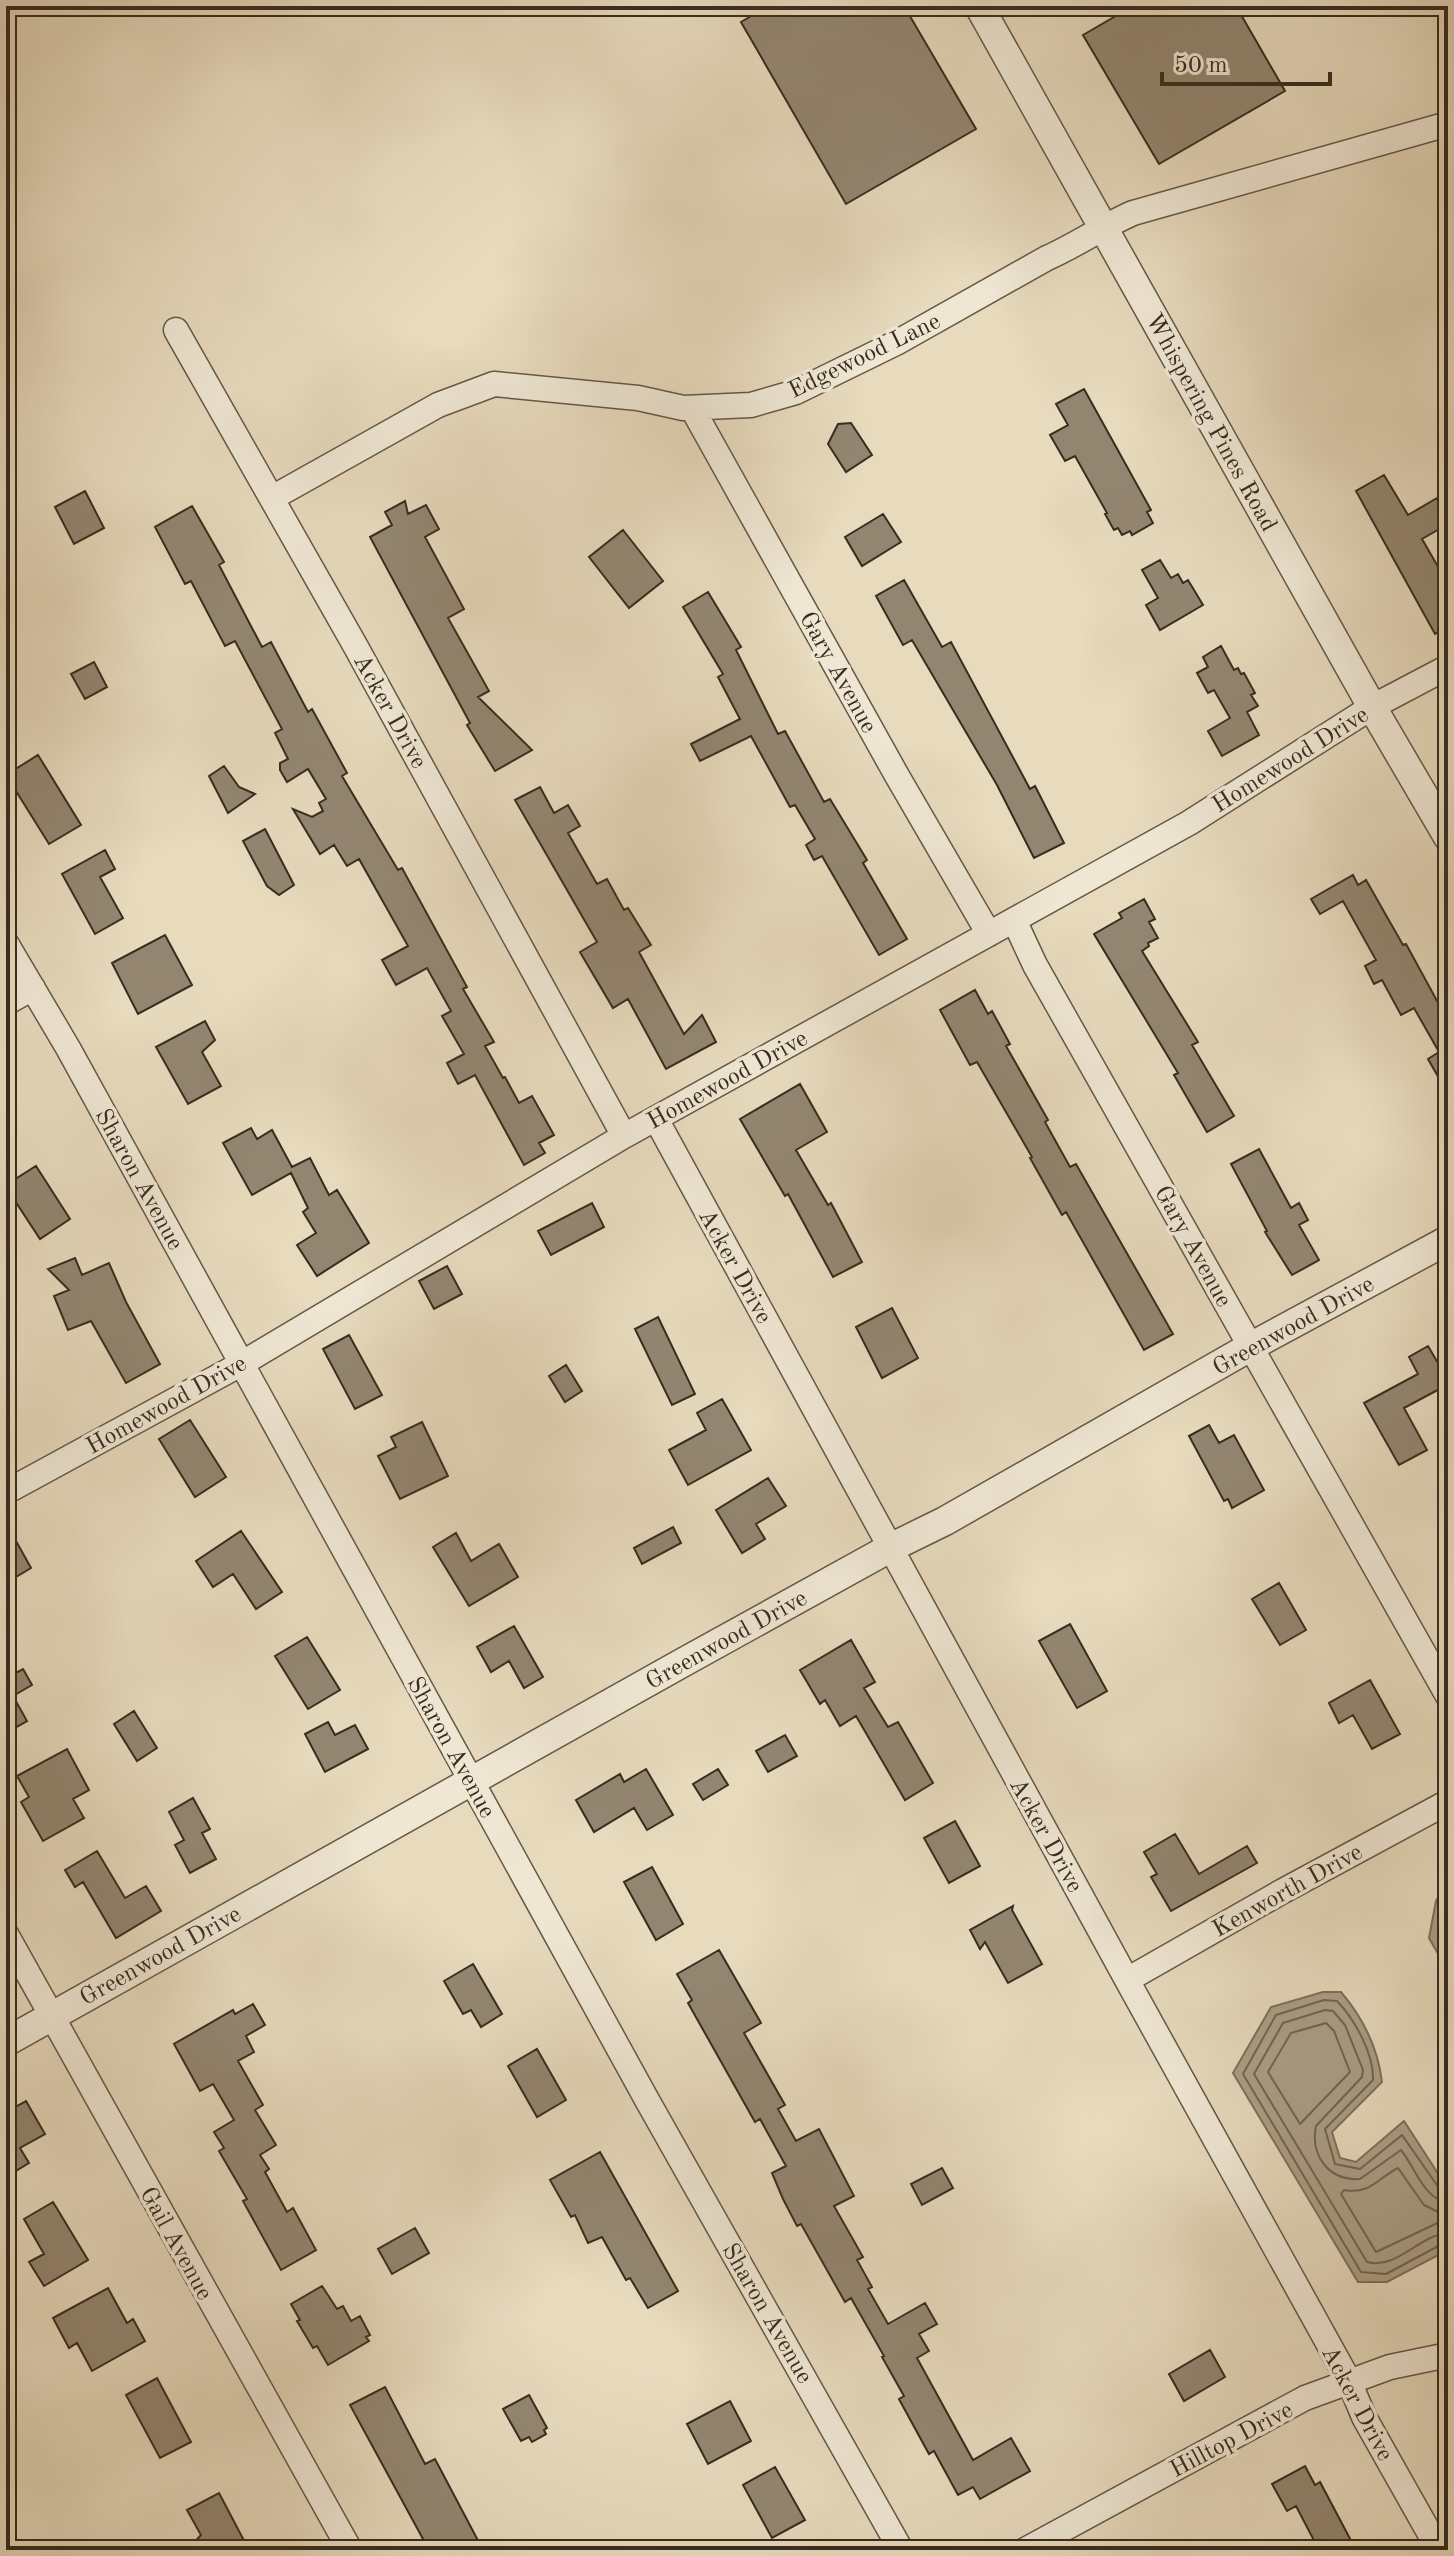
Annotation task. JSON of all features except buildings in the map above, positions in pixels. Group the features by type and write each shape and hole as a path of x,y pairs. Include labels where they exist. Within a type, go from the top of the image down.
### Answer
{"street":[{"name":"Whispering Pines Road","path":"979,6 1448,837"},
{"name":"Edgewood Lane","path":"272,498 438,405 494,384 638,398 692,408 751,405 796,392 896,343 1047,258 1067,250 1102,226 1133,213 1448,124"},
{"name":"Acker Drive","path":"176,330 624,1136"},
{"name":"Gary Avenue","path":"692,408 989,934"},
{"name":"Homewood Drive","path":"6,1492 241,1364 624,1136 1189,823 1372,707 1448,667"},
{"name":"Gary Avenue","path":"1014,920 1035,965 1448,1696"},
{"name":"Sharon Avenue","path":"6,943 647,2100 901,2550"},
{"path":"6,1003 33,988"},
{"name":"Acker Drive","path":"656,1119 1439,2550"},
{"name":"Greenwood Drive","path":"6,2042 890,1548 945,1521 1250,1347 1448,1240"},
{"name":"Kenworth Drive","path":"1127,1980 1448,1802"},
{"name":"Gail Avenue","path":"6,1934 350,2550"},
{"name":"Hilltop Drive","path":"1025,2550 1305,2398 1390,2367 1448,2355"}],"water":[{"path":"1448,1883 1448,1971 1429,1938 1436,1901"},
{"path":"1323,1992 1341,1992 1356,2012 1373,2045 1382,2082 1332,2132 1340,2158 1356,2162 1404,2121 1448,2189 1448,2250 1387,2282 1358,2282 1233,2073 1271,2007"}]}
